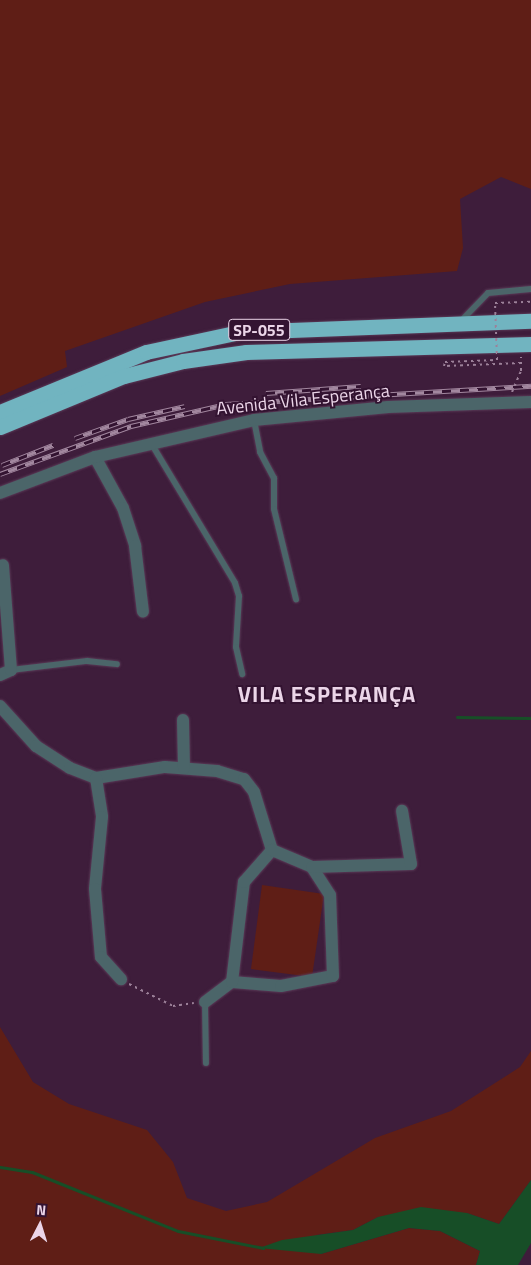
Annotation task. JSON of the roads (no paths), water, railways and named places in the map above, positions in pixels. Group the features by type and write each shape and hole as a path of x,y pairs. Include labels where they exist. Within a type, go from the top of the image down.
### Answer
{"highway":[{"name":"SP-055","path":"0,412 105,366 188,341 303,326 531,321"},
{"name":"SP-055","path":"0,427 124,376 184,361 246,352 526,344"}],"street":[{"name":"Avenida Vila Esperança","path":"0,494 95,458 151,442 254,420 388,407 531,402"},
{"path":"95,458 123,508 135,546 143,612"},
{"path":"2,565 6,673"},
{"path":"0,706 36,746 70,768 96,778 184,768 244,779 254,792 272,850 312,867 411,864 402,811"},
{"path":"183,720 184,768"},
{"path":"96,778 102,817 95,889 101,958 121,979"},
{"path":"232,982 244,882 272,850"},
{"path":"205,1002 232,982 281,986 333,976 330,894 312,867"}],"lane":[{"path":"459,323 488,293 531,289"},
{"path":"254,420 260,452 274,478 274,509 296,599"},
{"path":"151,442 235,583 239,596 236,647 242,674"},
{"path":"6,673 87,661 117,664"},
{"path":"205,1002 206,1063"}],"waterway":[{"path":"457,717 531,718"},
{"path":"0,1167 32,1172 178,1231 263,1248"}],"railway":[{"path":"266,393 361,386"},
{"path":"0,474 131,426 226,404 531,386"},
{"path":"75,438 128,419 185,406"},
{"path":"2,465 53,445"}],"district":[{"name":"VILA ESPERANÇA","path":"327,695"}]}
